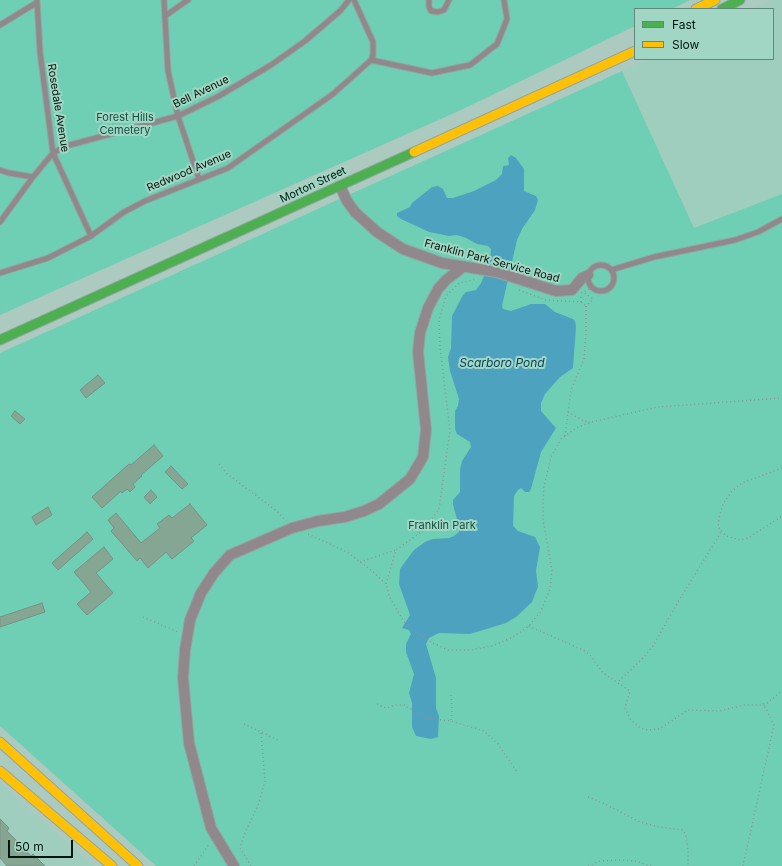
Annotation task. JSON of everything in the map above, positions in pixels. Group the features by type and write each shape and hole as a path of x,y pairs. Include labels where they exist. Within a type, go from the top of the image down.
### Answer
{"main road":[{"path":"698,8 715,0"},
{"path":"724,8 740,0"},
{"name":"Morton Street","path":"0,340 634,51"},
{"path":"0,742 138,866"},
{"path":"0,771 112,866"}],"street":[{"name":"Franklin Park Service Road","path":"340,186 347,201 355,212 377,232 403,249 442,263 481,273 511,277 539,288 564,292 572,290 582,278 588,275"},
{"path":"234,866 215,836 189,742 183,678 190,620 201,593 214,573 230,555 292,528 318,521 346,517 379,504 410,479 423,456 426,430 418,352 420,333 428,308 438,288 446,280 463,268"}],"lane":[{"path":"164,0 168,71 178,116 199,179"},
{"path":"165,16 188,0"},
{"name":"Bell Avenue","path":"0,222 33,177 53,153 66,146 178,116 219,96 271,66 305,41 340,11 349,0"},
{"path":"354,0 373,42 373,55 371,60 432,73 470,65 497,44 507,19 504,0"},
{"path":"429,0 429,7 431,11 438,12 444,10 450,0"},
{"path":"0,25 37,2"},
{"name":"Rosedale Avenue","path":"37,2 40,52 53,153 91,236"},
{"name":"Redwood Avenue","path":"0,273 48,258 91,236 124,212 145,201 228,168 333,94 371,60"},
{"path":"0,170 33,177"},
{"name":"Franklin Park Service Road","path":"588,275 592,268 599,265 607,266 611,270 654,257 735,240 758,232 782,219"},
{"path":"588,275 589,284 592,288 603,291 610,287 614,280 611,270"}],"path":[{"path":"360,562 396,550 424,530 439,508 450,430 440,347 439,321 446,296 458,283 481,273"},
{"path":"565,436 571,390 584,359 586,306 593,299 584,292 592,288"},
{"path":"581,293 581,302 586,306"},
{"path":"396,550 386,584 389,596 404,622 431,642 448,650 470,650 492,646 514,637 529,626 541,611 550,588 552,571 543,519 544,492 551,458 561,440 565,436 576,428 591,422 658,407 782,398"},
{"path":"568,411 584,421 591,422"},
{"path":"220,464 226,473 278,512 292,528 324,540 347,552 386,584"},
{"path":"782,468 742,482 732,491 723,504 718,527 721,532 733,539 748,538 782,516"},
{"path":"618,682 653,646 721,532"},
{"path":"143,617 187,636"},
{"path":"529,626 585,651 591,656 603,673 630,691 625,708 630,719 635,726 648,730 659,729 688,710 719,711 744,705 765,705 782,692"},
{"path":"451,694 451,721"},
{"path":"743,866 774,725 762,701"},
{"path":"377,704 386,708 404,705 426,718 451,721 488,733 517,772"},
{"path":"244,724 280,741"},
{"path":"251,866 240,848 244,833 259,803 265,781 261,733"},
{"path":"588,797 640,822 659,827 683,830 686,836 688,850 688,866"},
{"path":"194,866 215,836"},
{"path":"588,866 600,861 618,860 634,861 652,866"}],"shaded area":[{"path":"771,0 782,0 782,194 694,228 622,71 645,60 774,60 774,8 754,8"},
{"path":"0,783 94,866 0,866"}],"green space":[{"name":"Forest Hills Cemetery","path":"0,0 690,0 674,8 634,8 634,26 461,110 0,315"},
{"name":"Franklin Park","path":"622,71 694,228 782,194 782,866 156,866 0,726 0,353"}],"water":[{"name":"Scarboro Pond","path":"511,155 516,158 524,169 524,191 536,196 538,200 535,210 522,229 517,240 502,306 503,309 511,311 531,304 545,304 555,312 573,319 576,327 573,368 560,377 545,394 541,403 541,411 556,428 541,452 531,489 529,492 525,492 521,488 514,496 513,526 518,531 535,537 540,547 536,571 538,587 532,602 516,617 506,623 470,634 439,633 429,638 426,644 436,678 436,708 439,716 438,737 431,739 416,736 412,727 412,703 409,693 414,674 406,652 406,644 411,634 409,630 402,628 410,615 399,584 400,569 414,550 425,542 433,539 449,538 459,532 453,500 460,492 460,470 462,461 471,447 470,442 457,434 455,429 455,411 458,406 459,399 450,371 448,357 451,348 452,316 463,295 466,292 476,290 481,283 490,261 491,249 488,246 477,244 457,235 449,236 429,232 401,219 397,216 397,213 410,207 412,203 432,187 438,186 443,189 447,198 453,198 474,191 496,180 502,174 503,166 509,165 508,158"}],"building":[{"path":"98,375 105,383 86,398 80,390"},
{"path":"15,411 25,419 20,424 11,416"},
{"path":"154,445 163,456 141,475 142,476 133,484 135,487 130,492 127,489 122,493 121,491 102,508 92,497 129,464 131,465"},
{"path":"171,466 188,484 182,489 165,472"},
{"path":"151,490 157,497 150,504 144,497"},
{"path":"190,504 207,525 191,538 194,541 172,559 166,552 148,568 140,558 137,561 111,531 114,528 108,520 116,513 141,543 160,528 157,524 169,515 172,518"},
{"path":"48,507 52,515 36,525 32,517"},
{"path":"87,532 93,539 58,570 52,563"},
{"path":"104,547 113,559 96,573 113,593 87,615 77,604 91,592 74,572"},
{"path":"42,603 45,612 0,627 0,617"},
{"path":"0,819 9,828 7,831 31,856 33,854 45,866 7,866 0,858"}],"traffic: fast":[{"path":"724,8 740,0"},
{"path":"0,340 414,152"}],"traffic: slow":[{"path":"698,8 715,0"},
{"path":"414,152 634,51"},
{"path":"0,742 138,866"},
{"path":"0,771 112,866"}]}
